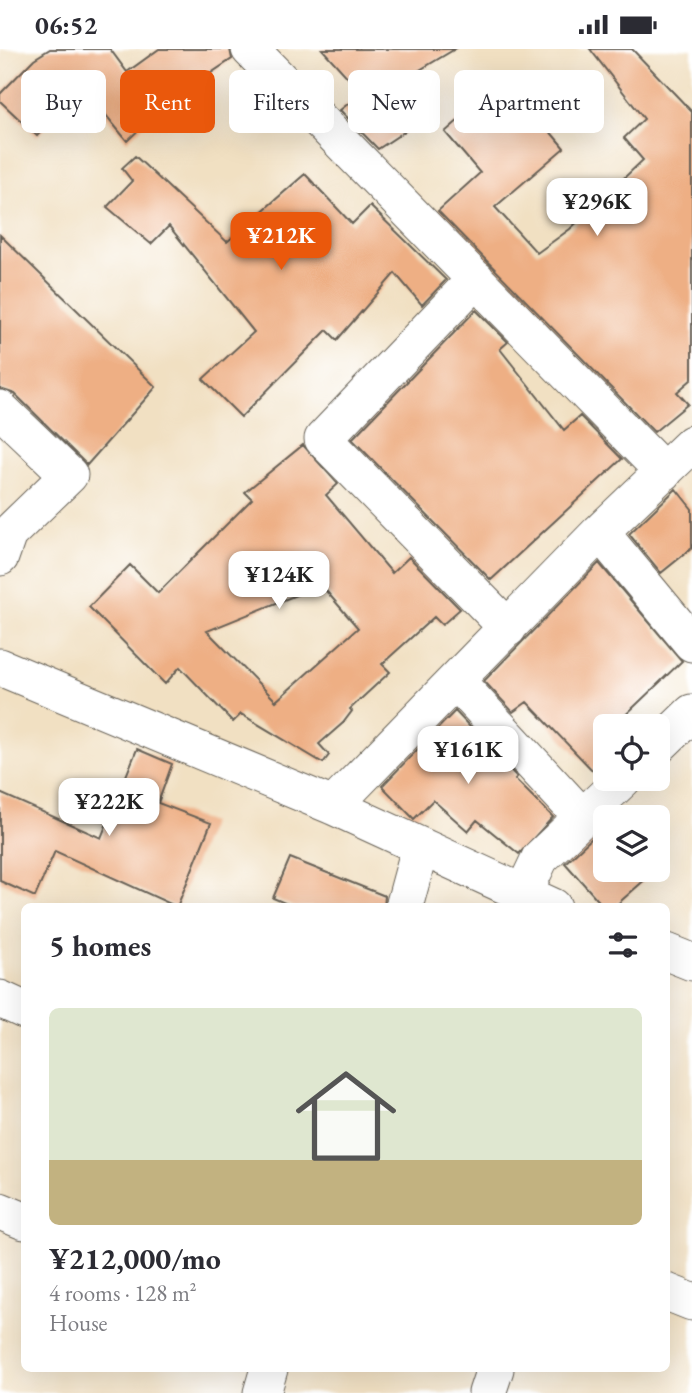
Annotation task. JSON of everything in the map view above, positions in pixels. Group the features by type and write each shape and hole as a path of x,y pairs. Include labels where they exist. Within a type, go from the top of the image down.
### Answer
{"street":[{"path":"250,49 664,472"},
{"path":"476,279 323,439 508,628"},
{"path":"0,409 69,475 8,534 0,557"},
{"path":"333,806 600,532 692,444"},
{"path":"600,532 692,643"},
{"path":"0,667 333,806 538,900 540,858 611,791"},
{"path":"456,681 583,818"},
{"path":"670,734 692,713"},
{"path":"405,903 421,848"},
{"path":"670,953 692,962"},
{"path":"0,999 21,1009"},
{"path":"0,1211 21,1220"},
{"path":"670,1293 692,1302"},
{"path":"262,1393 268,1372"},
{"path":"487,1393 494,1372"}],"building":[{"path":"50,49 110,49 126,70 120,70 120,132 106,115 106,70 23,70"},
{"path":"159,49 230,49 232,59 215,70 130,70"},
{"path":"322,49 455,49 420,70 348,70 348,78"},
{"path":"590,49 632,49 692,112 692,379 677,392 688,404 654,432 438,211 480,173 445,132 454,124 454,133 551,133 564,148 495,207 537,253 570,229 643,160 624,138 644,119"},
{"path":"21,72 21,121 0,101 0,94"},
{"path":"348,104 348,118 340,110"},
{"path":"120,133 135,133 127,141"},
{"path":"362,133 402,133 378,149"},
{"path":"135,156 227,242 305,174 352,224 370,206 446,280 422,305 395,273 337,340 327,330 241,417 203,379 254,332 169,226 151,244 107,207 132,181 122,168"},
{"path":"0,235 156,387 87,465 15,394 0,389"},
{"path":"476,310 508,342 500,349 564,430 580,416 622,459 491,580 352,439"},
{"path":"303,445 338,484 326,495 392,573 409,557 460,609 442,625 434,617 382,664 390,672 350,709 352,711 343,723 319,744 329,755 323,763 241,714 233,722 180,667 165,684 89,607 130,565 158,593 252,499 245,492","holes":["321,585 358,628 276,701 207,631"]},
{"path":"676,489 692,509 692,548 661,573 629,534"},
{"path":"599,563 682,661 627,714 593,714 593,771 527,702 513,712 484,681"},
{"path":"455,711 517,777 515,779 553,817 519,854 477,820 468,831 433,800 414,819 382,786"},
{"path":"137,749 172,764 158,803 211,823 179,903 168,903 55,851 35,897 0,881 0,793 101,838"},
{"path":"593,837 593,882 642,882 619,903 600,903 565,863"},
{"path":"290,858 385,896 384,903 285,903 273,898"}]}
